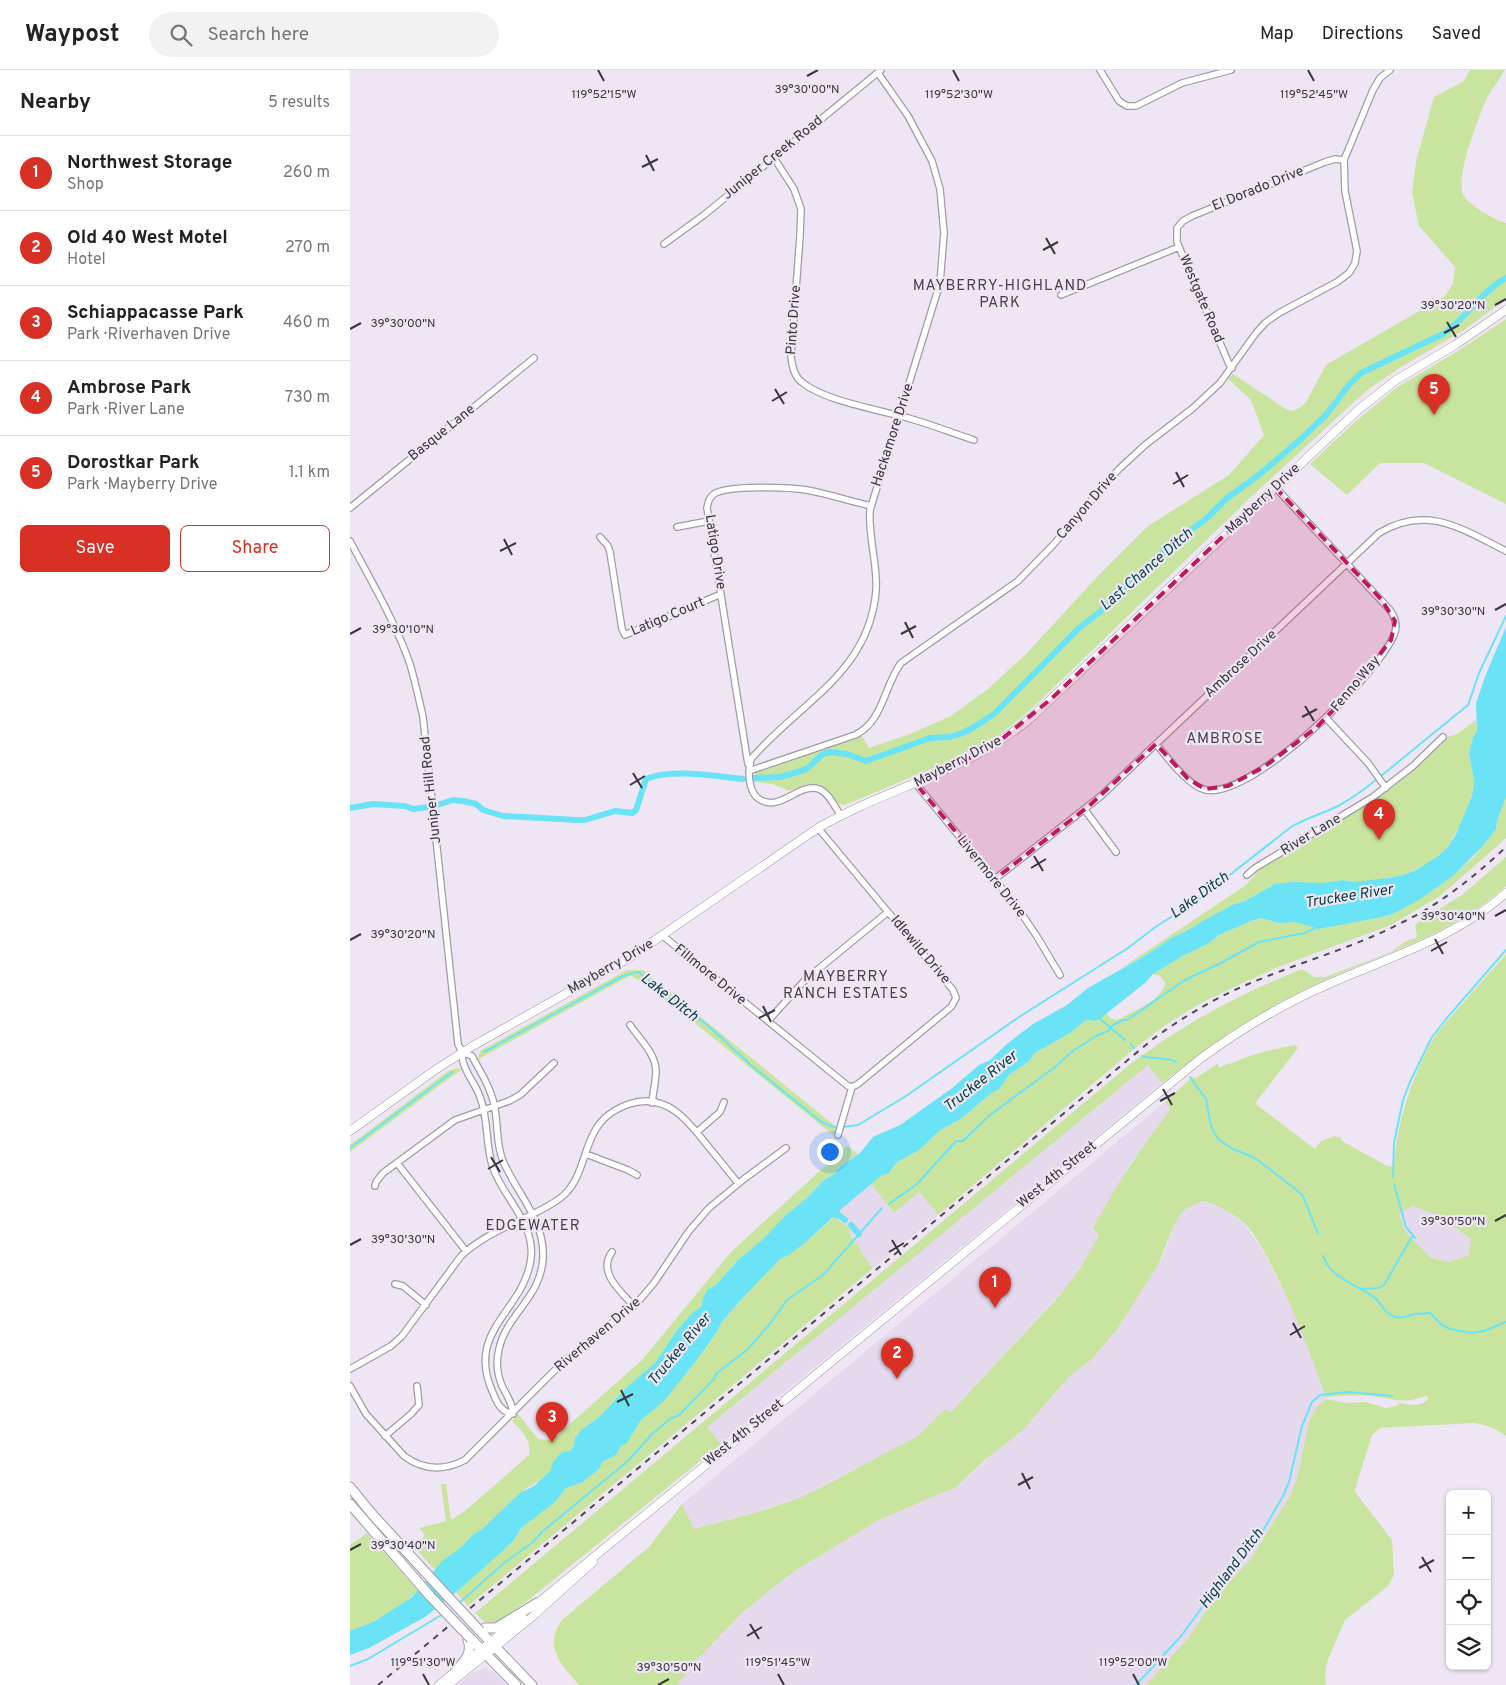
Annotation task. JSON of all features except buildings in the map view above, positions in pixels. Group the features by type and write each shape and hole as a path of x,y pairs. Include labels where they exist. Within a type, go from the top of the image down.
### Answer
{"main road":[{"name":"Mayberry Drive","path":"350,1130 462,1052 618,965 663,936 818,828 978,755 1006,738 1020,728 1346,420 1376,395 1506,310"},
{"name":"West 4th Street","path":"493,1645 537,1603 644,1514 1220,1044 1264,1017 1311,992 1446,935 1489,907 1506,893"},
{"path":"350,1487 381,1524 460,1609 483,1630 493,1645 532,1685"},
{"path":"350,1504 430,1596 516,1685"},
{"name":"West 4th Street","path":"439,1685 548,1604 644,1514"},
{"path":"483,1630 496,1628 537,1603"},
{"path":"455,1672 468,1656 470,1639"},
{"name":"West 4th Street","path":"448,1685 484,1652"}],"street":[{"path":"1100,70 1120,101 1131,107 1142,104 1182,83 1231,70"},
{"name":"Canyon Drive","path":"749,771 865,730 874,718 901,663 1018,581 1053,545 1118,469 1193,408 1220,382 1265,323 1279,313 1337,282 1349,273 1356,257 1356,244 1345,191 1344,160 1372,90 1380,78 1390,70"},
{"name":"Juniper Creek Road","path":"664,244 704,215 879,71"},
{"name":"Hackamore Drive","path":"749,771 752,758 842,672 857,653 865,636 872,614 876,590 870,533 871,506 940,283 944,248 943,217 936,175 925,146 879,71"},
{"name":"Pinto Drive","path":"774,158 794,189 801,209 791,356 794,370 800,382 818,392 974,440"},
{"name":"El Dorado Drive","path":"1177,228 1183,221 1192,216 1262,187 1330,160 1344,160"},
{"name":"Westgate Road","path":"1177,228 1176,238 1179,247 1228,364 1232,368"},
{"path":"1060,295 1179,247"},
{"name":"Basque Lane","path":"350,508 534,358"},
{"name":"Fenno Way","path":"1156,744 1193,784 1205,790 1219,789 1238,782 1264,767 1326,718 1371,668 1394,634 1395,622 1390,610 1276,487"},
{"name":"Latigo Drive","path":"749,771 708,504 712,496 718,492 739,489 791,488 871,506"},
{"name":"Ambrose Drive","path":"995,879 1085,810 1379,533 1394,524 1420,519 1438,520 1456,526 1506,552"},
{"path":"677,526 710,521"},
{"name":"Latigo Court","path":"600,537 608,546 610,552 622,629 625,635 721,594"},
{"name":"Juniper Hill Road","path":"350,541 398,636 410,664 417,691 423,717 458,1044 462,1052 462,1063 476,1087 484,1109 489,1152 496,1177 522,1219 530,1237 530,1266 520,1289 492,1330 486,1351 487,1377 495,1399 504,1410 512,1414"},
{"path":"1326,718 1377,774 1386,788"},
{"name":"River Lane","path":"1247,875 1255,868 1386,788 1413,766 1443,737"},
{"path":"749,771 752,789 758,798 763,801 779,801 808,789 817,788 824,792 841,816"},
{"name":"Livermore Drive","path":"916,784 1024,917 1060,975"},
{"path":"1085,810 1116,852"},
{"name":"Idlewild Drive","path":"818,828 953,990 956,998 951,1007 852,1087"},
{"path":"768,1021 805,980 888,912"},
{"name":"Fillmore Drive","path":"663,936 848,1086 852,1087"},
{"path":"630,1025 654,1062 656,1074 652,1102"},
{"path":"462,1052 472,1056 487,1084 494,1105 502,1159 532,1214 541,1236 542,1267 536,1287 501,1341 497,1361 499,1378 512,1403 512,1414"},
{"path":"375,1186 383,1173 449,1123 465,1115 509,1101 520,1095 554,1063"},
{"path":"838,1136 852,1087"},
{"path":"350,1369 396,1342 402,1336 466,1251 484,1238 557,1201 577,1179 596,1129 609,1114 632,1103 652,1102 680,1113 738,1184"},
{"path":"697,1132 720,1112 724,1102"},
{"name":"Riverhaven Drive","path":"385,1436 410,1461 442,1472 465,1460 562,1363 634,1306 654,1284 695,1224 709,1208 786,1148"},
{"path":"586,1154 638,1175"},
{"path":"397,1163 466,1251"},
{"path":"612,1252 606,1262 608,1271 613,1283 634,1306"},
{"path":"395,1284 403,1286 426,1305"},
{"path":"350,1386 366,1414 385,1436 419,1405 417,1386"}],"highlighted area":[{"path":"1275,487 1381,599 1395,621 1391,640 1348,695 1316,728 1264,767 1228,786 1205,789 1188,779 1156,744 1089,806 995,879 916,784 992,747 1051,699"}],"shaded area":[{"path":"1148,1065 1162,1083 721,1444 706,1427"},
{"path":"1165,1102 1171,1109 1132,1161 1093,1228 1099,1235 1092,1250 1072,1281 950,1413 945,1410 919,1435 908,1442 801,1497 760,1511 693,1529 682,1504"},
{"path":"871,1184 894,1213 919,1192 938,1215 873,1268 858,1245 850,1237 849,1228 834,1217"},
{"path":"1201,1201 1222,1208 1235,1216 1245,1225 1260,1246 1295,1313 1327,1399 1317,1406 1309,1421 1297,1478 1290,1496 1250,1560 1218,1594 1188,1638 1146,1685 677,1685 694,1663 744,1611 796,1570 879,1520 947,1491 967,1478 1042,1409 1069,1377 1092,1359 1117,1330 1164,1255 1174,1225 1181,1214 1185,1209"},
{"path":"1413,1206 1439,1216 1472,1239 1469,1255 1449,1262 1431,1258 1405,1231 1399,1213"},
{"path":"484,1668 493,1671 507,1685 457,1685 472,1673"}],"green space":[{"path":"1470,70 1505,70 1488,96 1479,117 1465,162 1462,188 1467,200 1477,208 1489,216 1506,223 1506,299 1464,330 1398,369 1366,391 1250,498 1026,714 1000,734 964,755 845,805 839,804 821,785 808,784 787,790 772,784 755,782 753,778 756,773 862,736 869,748 910,734 951,716 988,689 1026,654 1098,576 1148,526 1229,475 1264,435 1251,400 1228,379 1233,374 1286,409 1291,411 1298,409 1306,402 1326,365 1445,296 1453,284 1455,267 1419,226 1412,193 1416,161 1434,97 1464,81"},
{"path":"1506,319 1506,504 1424,463 1380,463 1347,495 1310,464 1354,423 1396,388 1461,349"},
{"path":"1476,720 1477,731 1473,737 1469,753 1474,781 1472,796 1461,823 1448,847 1428,864 1403,875 1365,882 1344,880 1322,883 1275,884 1171,938 1143,957 1120,969 1246,885 1261,868 1393,787 1441,745 1447,737 1457,734"},
{"path":"1506,796 1506,838 1440,896 1391,925 1278,967 1232,988 1199,1004 1164,1026 1134,1049 938,1215 919,1192 894,1213 871,1184 882,1175 888,1174 897,1162 919,1150 940,1130 961,1119 990,1094 999,1089 1009,1075 1029,1061 1035,1053 1070,1033 1086,1020 1095,1021 1107,1013 1109,1017 1115,1020 1120,1019 1153,1000 1159,995 1165,983 1160,976 1153,974 1209,943 1219,935 1261,918 1279,923 1295,922 1319,929 1393,914 1421,898 1441,885 1475,856 1496,829"},
{"path":"1506,857 1506,886 1463,918 1417,942 1319,983 1277,1004 1199,1055 1162,1083 1148,1065 707,1427 721,1444 531,1598 498,1622 486,1623 475,1613 1128,1066 1190,1024 1255,989 1302,969 1314,977 1325,977 1391,952 1406,941 1416,938 1415,926 1417,923 1462,895"},
{"path":"1506,954 1506,1436 1491,1427 1474,1423 1380,1428 1372,1435 1355,1492 1392,1540 1394,1575 1388,1586 1345,1620 1327,1662 1326,1685 1146,1685 1188,1638 1218,1594 1250,1560 1290,1496 1297,1478 1309,1421 1317,1406 1327,1399 1346,1403 1366,1402 1386,1408 1397,1406 1400,1403 1419,1404 1428,1399 1425,1396 1411,1400 1364,1396 1326,1397 1286,1296 1256,1238 1249,1228 1236,1217 1219,1207 1202,1201 1185,1209 1181,1214 1174,1225 1159,1263 1117,1330 1092,1359 1069,1377 1022,1431 985,1460 956,1487 879,1520 796,1570 744,1611 694,1663 677,1685 579,1685 560,1662 554,1646 554,1638 563,1619 649,1547 682,1504 694,1529 775,1506 814,1491 908,1442 919,1435 945,1409 950,1413 1060,1295 1082,1266 1099,1235 1093,1228 1102,1212 1139,1152 1171,1109 1165,1102 1192,1077 1196,1078 1217,1064 1220,1068 1257,1054 1295,1045 1298,1048 1256,1102 1257,1105 1315,1149 1321,1141 1335,1136 1387,1166 1394,1167 1397,1139 1410,1089 1432,1041 1440,1029","holes":["1413,1206 1439,1216 1471,1239 1469,1255 1449,1262 1431,1258 1405,1231 1399,1213"]},
{"path":"627,970 643,970 835,1126 836,1130 833,1135 680,1011 631,975 477,1060 480,1051"},
{"path":"457,1068 462,1069 350,1152 350,1145 448,1071"},
{"path":"847,1146 858,1154 824,1180 763,1239 738,1260 716,1285 707,1290 701,1307 693,1312 677,1330 655,1363 630,1384 598,1418 581,1430 575,1438 574,1446 570,1451 562,1454 547,1474 528,1487 435,1570 415,1548 425,1535 419,1528 446,1521 441,1484 446,1484 451,1520 465,1511 529,1455 529,1444 523,1432 512,1421 518,1414 538,1439 552,1440 642,1360 731,1252"},
{"path":"834,1217 849,1228 851,1237 873,1268 468,1606 456,1592 514,1540 521,1528 566,1488 581,1483 600,1468 602,1462 616,1455 641,1420 655,1408 693,1365 717,1332 721,1323 741,1300 780,1259 805,1243"},
{"path":"367,1533 418,1591 397,1608 375,1621 350,1631 350,1545"}],"water":[{"name":"Truckee River","path":"1506,627 1506,797 1496,829 1482,847 1453,876 1422,898 1393,914 1378,918 1319,929 1295,922 1279,923 1261,918 1251,921 1219,935 1209,943 1153,974 1145,983 1102,1017 1095,1021 1086,1020 1070,1033 1035,1053 1029,1061 1009,1075 999,1089 990,1094 961,1119 940,1130 919,1150 897,1162 888,1174 882,1175 840,1210 838,1214 835,1214 805,1243 780,1259 721,1323 717,1332 693,1365 663,1402 641,1420 627,1443 621,1446 616,1455 602,1462 600,1468 581,1483 566,1488 555,1502 521,1528 514,1540 497,1556 425,1617 369,1648 350,1655 350,1631 375,1621 412,1597 443,1560 481,1530 520,1493 534,1486 551,1470 552,1464 558,1456 563,1452 570,1451 574,1446 575,1438 581,1430 598,1418 630,1384 655,1363 677,1330 693,1312 701,1307 707,1290 716,1285 738,1260 763,1239 824,1180 860,1153 873,1137 900,1125 951,1089 979,1065 990,1060 1033,1024 1067,1005 1088,988 1143,957 1171,938 1234,904 1243,902 1275,884 1293,882 1322,883 1344,880 1353,882 1403,875 1418,869 1438,856 1448,847 1456,834 1472,796 1474,781 1469,753 1473,737 1477,731 1476,703"}],"waterway":[{"name":"Last Chance Ditch","path":"754,778 780,777 801,771 808,768 823,754 830,752 847,754 866,761 930,738 950,737 963,733 994,714 1078,629 1101,611 1118,593 1178,539 1206,519 1226,499 1260,474 1301,439 1326,415 1348,386 1361,373 1445,333 1489,290 1506,278"},
{"name":"Lake Ditch","path":"1381,776 1468,705 1479,673 1506,616"},
{"name":"Last Chance Ditch","path":"437,805 453,800 463,801 476,804 483,810 503,816 585,820 615,811 632,813 636,810 646,779 656,776 681,773 743,779"},
{"name":"Lake Ditch","path":"843,1127 858,1125 906,1096 1019,1017 1128,948 1154,928 1199,899 1291,827 1338,806 1358,794 1377,779"},
{"name":"Last Chance Ditch","path":"350,808 373,804 405,806 413,809 428,807"},
{"path":"889,1204 917,1184 956,1141 963,1141 990,1115 1055,1067 1074,1050 1108,1031 1113,1025 1127,1020 1185,980 1259,942 1305,933 1315,928"},
{"name":"Highland Ditch","path":"1393,1177 1394,1143 1403,1100 1427,1047 1446,1019 1506,950"},
{"name":"Lake Ditch","path":"484,1052 623,976 638,972 706,1024 752,1066 820,1121 838,1128"},
{"path":"1099,1018 1125,1040"},
{"path":"1131,1044 1134,1048"},
{"path":"1142,1056 1168,1059 1176,1062"},
{"name":"Lake Ditch","path":"350,1148 452,1072"},
{"path":"1190,1077 1206,1099 1213,1131 1219,1140 1233,1149 1255,1158 1303,1196 1318,1234"},
{"name":"Highland Ditch","path":"1394,1184 1406,1227 1415,1238"},
{"path":"459,1603 504,1563 532,1543 542,1532 629,1460 652,1434 670,1419 679,1415 714,1379 717,1373 747,1350 769,1325 787,1300 823,1275 882,1208"},
{"path":"828,1213 840,1216 845,1220"},
{"path":"851,1225 859,1234"},
{"path":"1360,1289 1379,1288 1384,1285 1413,1235"},
{"path":"1323,1256 1327,1264 1339,1276 1376,1299 1386,1312 1396,1317 1430,1313 1442,1325 1450,1329 1472,1333 1484,1331 1506,1322"},
{"name":"Highland Ditch","path":"1136,1685 1182,1635 1205,1603 1237,1567 1260,1536 1289,1482 1302,1426 1312,1402 1320,1395 1348,1392 1392,1396"},
{"path":"350,1666 368,1659 443,1614"}],"railway":[{"path":"378,1685 1153,1039 1192,1013 1234,990 1388,930 1419,914 1458,888 1506,847"}],"place":[{"name":"Dorostkar Park","path":"1434,415"},
{"name":"Ambrose Park","path":"1379,840"},
{"name":"Northwest Storage","path":"995,1308"},
{"name":"Old 40 West Motel","path":"897,1379"},
{"name":"Schiappacasse Park","path":"552,1443"}],"district":[{"name":"MAYBERRY-HIGHLAND PARK","path":"1000,294"},
{"name":"AMBROSE","path":"1225,739"},
{"name":"MAYBERRY RANCH ESTATES","path":"846,986"},
{"name":"EDGEWATER","path":"533,1226"}]}
